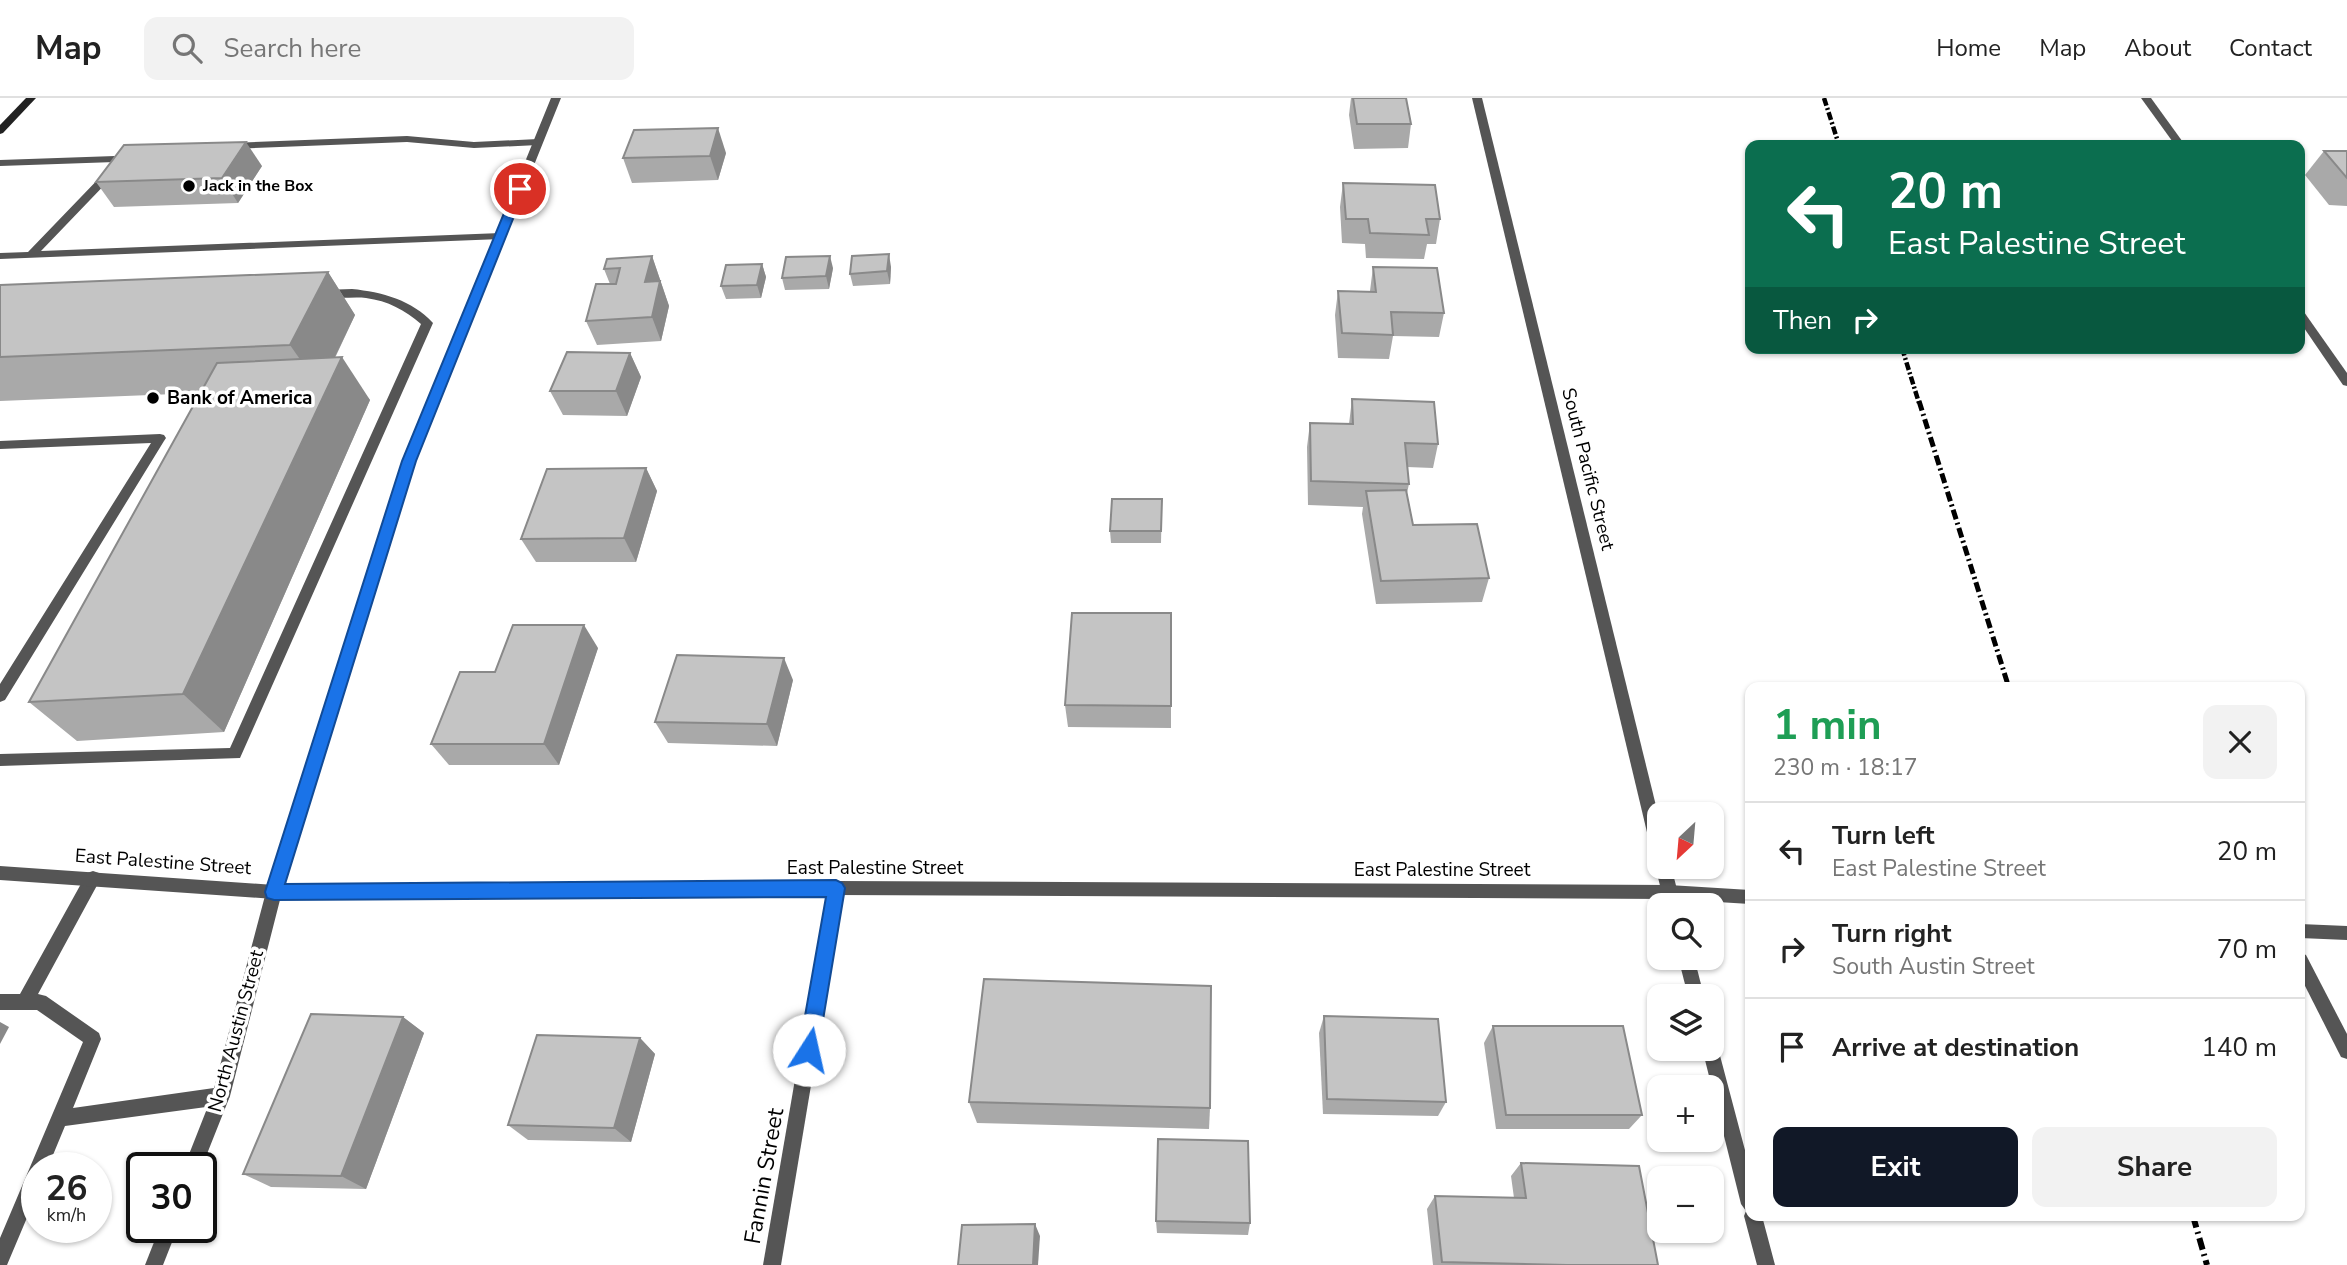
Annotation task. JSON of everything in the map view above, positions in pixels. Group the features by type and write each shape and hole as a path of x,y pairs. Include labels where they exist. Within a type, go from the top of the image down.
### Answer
{"main road":[{"path":"0,131 31,98"}],"street":[{"name":"North Austin Street","path":"199,1152 221,1096 274,892 409,461 556,98"},
{"name":"South Pacific Street","path":"1477,98 1648,802"},
{"path":"2146,98 2176,140"},
{"path":"220,147 407,138 474,145 538,142"},
{"path":"0,163 126,157 149,152"},
{"path":"31,255 126,157"},
{"path":"0,256 501,236"},
{"path":"0,760 235,754 427,323 413,309 396,300 346,292 304,294"},
{"path":"2305,322 2347,382"},
{"path":"0,445 160,438 0,696"},
{"name":"East Palestine Street","path":"0,873 274,892 836,888 1647,898"},
{"path":"25,1002 93,878"},
{"name":"Fannin Street","path":"772,1265 836,888"},
{"name":"East Palestine Street","path":"1724,897 1745,897"},
{"path":"2305,930 2347,933"},
{"path":"2305,970 2347,1051"},
{"path":"0,1002 40,1002 93,1039 45,1152"},
{"path":"1713,1061 1745,1185"},
{"path":"60,1118 221,1096"},
{"path":"0,1260 21,1210"},
{"path":"1754,1221 1766,1265"},
{"path":"153,1265 162,1243"}],"building":[{"path":"1353,98 1406,98 1411,124 1357,124"},
{"path":"718,128 710,156 623,158 634,130"},
{"path":"246,142 222,178 96,182 124,145"},
{"path":"2324,151 2347,151 2347,178"},
{"path":"1343,183 1435,185 1440,219 1426,219 1429,235 1370,233 1368,219 1346,219"},
{"path":"889,254 887,271 850,274 852,256"},
{"path":"652,256 645,282 660,281 652,317 586,321 596,284 616,284 620,268 604,269 607,259"},
{"path":"830,256 826,276 782,278 786,257"},
{"path":"762,264 757,285 721,286 726,265"},
{"path":"1373,267 1437,268 1444,313 1391,312 1393,335 1342,333 1338,291 1376,292"},
{"path":"328,272 290,345 0,357 0,285"},
{"path":"567,352 630,353 616,391 550,391"},
{"path":"342,357 183,694 29,702 217,363"},
{"path":"1352,399 1434,402 1438,444 1405,443 1409,484 1311,481 1310,423 1353,424"},
{"path":"646,468 624,538 521,539 547,469"},
{"path":"1406,490 1413,525 1477,524 1489,578 1381,581 1366,491"},
{"path":"1112,499 1162,499 1161,531 1110,531"},
{"path":"1072,613 1171,613 1171,706 1065,705"},
{"path":"513,625 584,625 544,744 431,744 460,672 495,672"},
{"path":"677,655 784,658 767,724 655,722"},
{"path":"984,979 1211,986 1210,1108 969,1102"},
{"path":"311,1014 403,1017 341,1176 243,1174"},
{"path":"1324,1016 1438,1019 1446,1102 1327,1099"},
{"path":"1493,1026 1623,1026 1642,1115 1506,1115"},
{"path":"537,1035 640,1038 614,1128 508,1125"},
{"path":"1158,1139 1248,1141 1250,1223 1156,1221"},
{"path":"1521,1163 1639,1166 1647,1208 1647,1243 1654,1243 1658,1265 1442,1262 1435,1196 1526,1198"},
{"path":"1035,1224 1033,1265 958,1265 962,1225"}],"railway":[{"path":"1824,98 1837,140"},
{"path":"1904,354 1919,403"},
{"path":"1919,401 2007,682"},
{"path":"2194,1221 2207,1265"}],"place":[{"name":"Jack in the Box","path":"189,186"},
{"name":"Bank of America","path":"153,398"}],"route":[{"path":"520,189 409,461 274,892 836,888 809,1050"}]}
